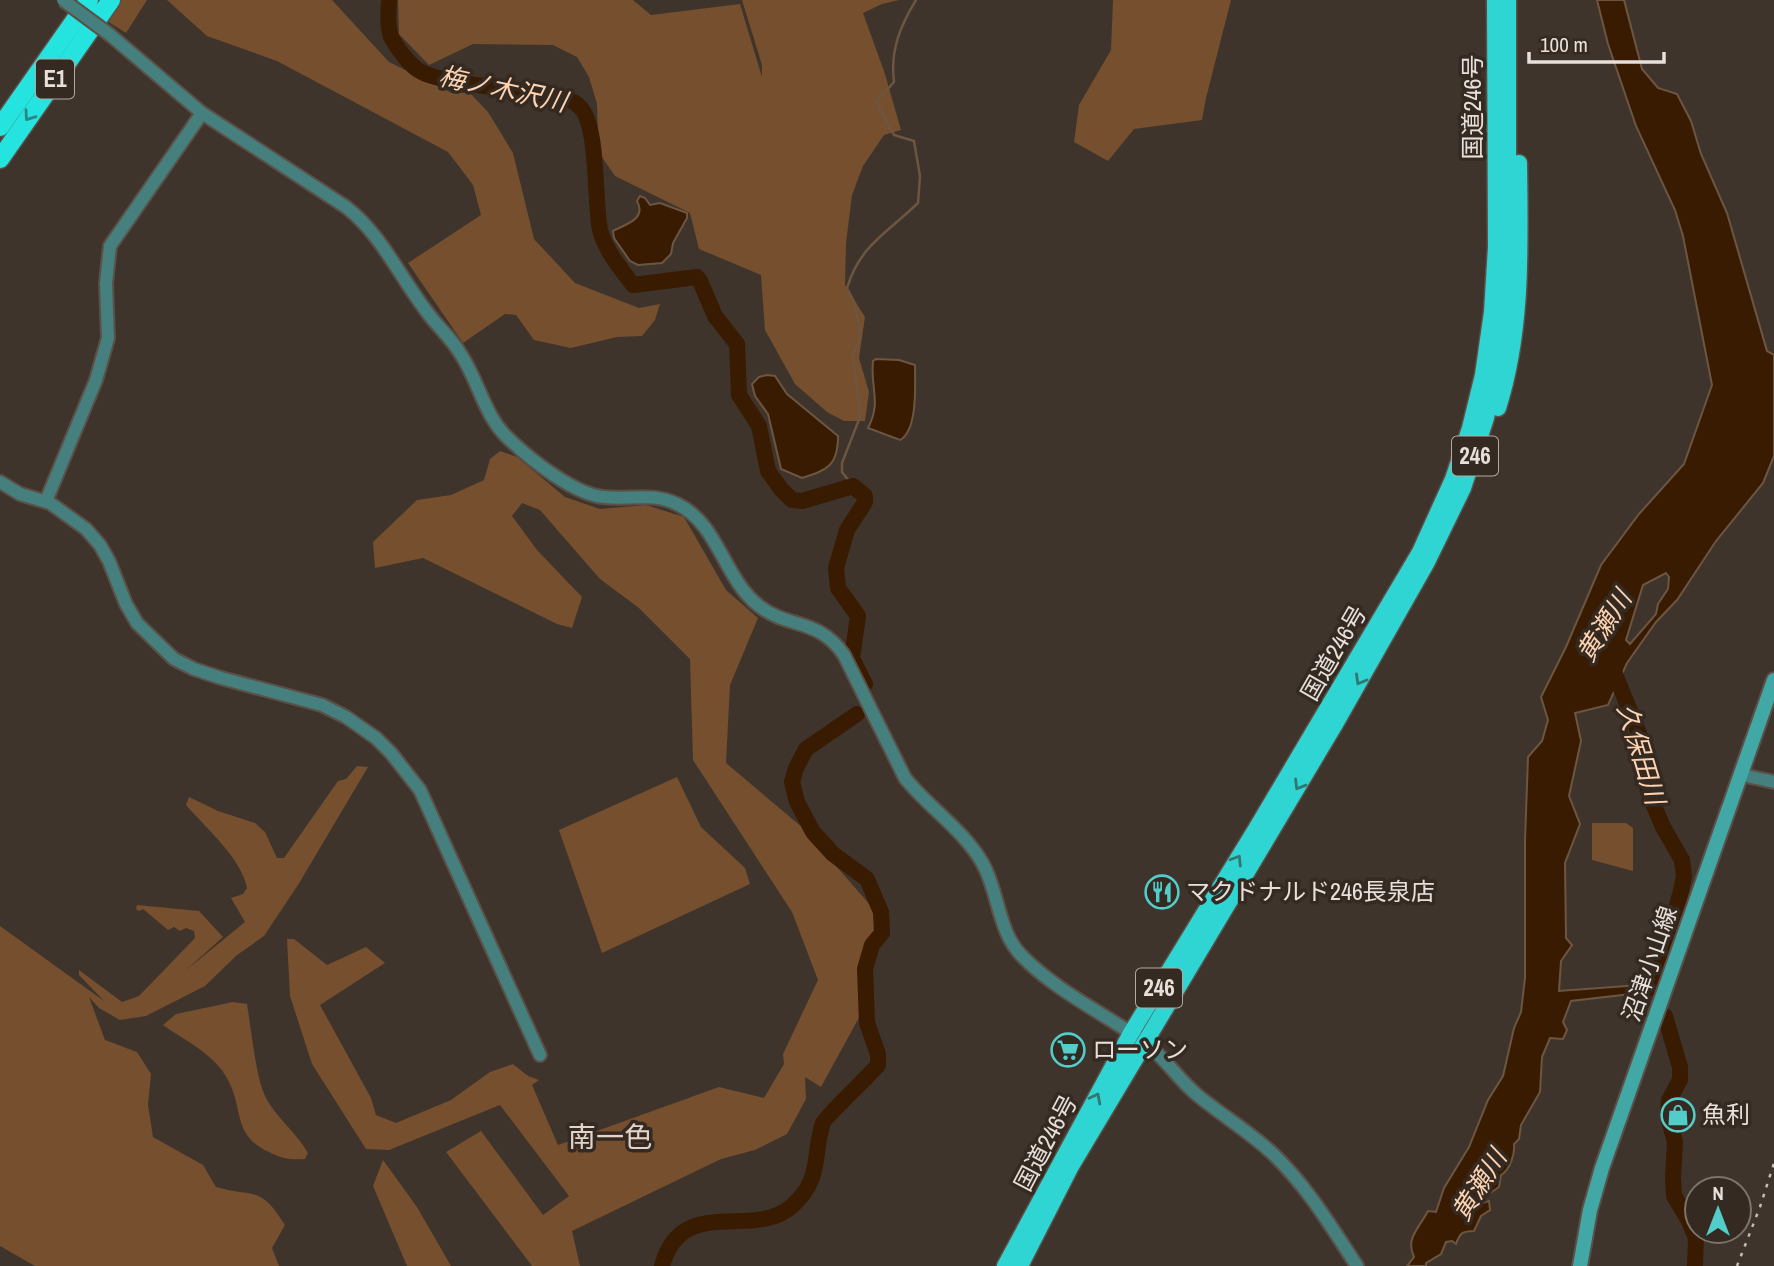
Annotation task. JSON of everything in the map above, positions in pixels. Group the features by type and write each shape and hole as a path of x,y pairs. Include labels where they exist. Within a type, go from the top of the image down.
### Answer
{"highway":[{"name":"E1","path":"0,127 89,0"},
{"name":"E1","path":"0,159 111,0"},
{"path":"1470,428 1485,284 1485,0"},
{"name":"国道246号","path":"1020,1266 1070,1168 1334,726 1427,562 1463,488 1486,418 1505,312 1503,153 1495,0"},
{"name":"国道246号","path":"1005,1266 1131,1033 1420,552 1453,479 1470,428 1483,375 1492,312 1503,153 1508,0"},
{"path":"1463,488 1476,477 1507,379 1515,322 1520,247 1518,0"}],"main road":[{"name":"沼津小山線","path":"1580,1266 1590,1210 1602,1168 1774,680"}],"street":[{"path":"63,0 109,34 202,113 346,207 366,224 426,312 460,353 495,424 510,440 569,485 588,495 606,498 654,497 675,503 691,512 703,523 732,574 758,605 779,617 824,633 836,643 905,778 917,793 962,835 983,864 1007,935 1019,954 1047,979 1146,1042 1194,1092 1271,1152 1311,1195 1357,1266"},
{"path":"46,501 96,380 108,338 106,283 110,246 202,113"},
{"path":"0,482 20,494 46,501 86,528 100,545 137,623 174,659 221,678 322,705 346,717 376,738 391,753 420,790 540,1055"},
{"path":"1742,775 1774,782"}],"shaded area":[{"path":"120,0 147,0 126,33 104,19"},
{"path":"167,0 332,0 389,62 452,93 470,93 488,112 513,153 534,239 575,283 639,308 660,304 655,320 642,336 617,337 571,348 534,340 516,315 505,314 463,343 408,263 481,215 473,185 448,152 277,61 207,36"},
{"path":"398,0 633,0 651,15 740,4 762,77 762,65 742,0 899,0 863,13 901,130 884,135 863,166 852,195 846,243 845,285 865,317 859,358 869,392 865,421 844,421 827,412 795,384 765,330 761,275 699,249 690,213 615,176 602,157 597,104 589,77 577,57 553,45 473,44 429,65 399,34"},
{"path":"1113,0 1231,0 1202,120 1134,129 1108,161 1074,142 1079,105 1111,50"},
{"path":"500,451 517,457 565,497 600,509 646,505 684,517 726,590 758,618 730,685 726,763 803,828 877,913 867,1003 821,1087 805,1077 806,1099 787,1134 755,1150 721,1159 572,1231 580,1266 532,1266 446,1152 481,1131 543,1215 569,1196 500,1105 389,1150 366,1149 312,1064 290,996 287,939 294,939 327,965 366,947 385,963 320,1005 371,1098 376,1115 396,1123 451,1100 490,1072 513,1064 528,1076 539,1080 532,1085 558,1145 719,1087 764,1098 784,1064 783,1054 818,980 792,912 693,760 690,659 639,608 600,579 540,510 522,503 512,516 537,550 582,597 572,628 557,624 423,558 375,568 373,542 417,500 451,495 484,480 490,459"},
{"path":"357,766 368,767 298,885 264,936 237,955 205,986 146,1016 120,1020 99,1008 89,997 105,1040 137,1052 151,1074 148,1105 153,1137 203,1165 216,1187 256,1195 263,1198 276,1212 285,1225 272,1248 279,1266 35,1266 0,1246 0,926 104,1001 79,975 79,970 122,1002 139,996 195,938 194,931 186,928 180,931 174,927 168,930 143,909 136,909 137,905 199,911 223,937 185,971 245,922 231,898 243,894 247,888 244,877 231,855 186,805 189,797 218,811 255,823 265,832 277,858 284,858 338,781 346,779"},
{"path":"677,777 701,827 745,868 750,884 602,953 559,830"},
{"path":"1592,823 1626,823 1633,828 1633,871 1592,860"},
{"path":"233,1002 247,1004 255,1060 263,1091 272,1108 308,1153 305,1159 278,1156 249,1138 244,1130 233,1091 222,1071 208,1055 163,1025 176,1014"},
{"path":"383,1160 417,1207 451,1266 407,1266 373,1186"}],"water":[{"name":"黄瀬川","path":"1597,0 1624,0 1642,69 1658,88 1677,94 1691,121 1701,154 1727,213 1767,351 1774,355 1774,456 1763,483 1716,541 1677,600 1656,622 1627,663 1608,705 1575,713 1581,741 1569,796 1580,824 1565,863 1566,938 1572,945 1561,961 1559,991 1655,984 1648,992 1571,1001 1563,1022 1567,1030 1563,1039 1550,1038 1542,1057 1540,1092 1521,1125 1511,1161 1501,1175 1499,1187 1483,1198 1482,1203 1489,1201 1490,1210 1481,1216 1474,1231 1462,1233 1456,1244 1452,1241 1446,1242 1441,1254 1426,1263 1426,1266 1407,1266 1414,1257 1411,1245 1414,1234 1428,1211 1436,1212 1444,1188 1469,1147 1488,1100 1503,1076 1514,1028 1521,1012 1525,978 1528,757 1542,741 1548,720 1541,697 1601,565 1639,514 1684,464 1712,385 1683,236 1675,210 1636,126 1608,44","holes":["1666,573 1669,577 1668,589 1658,604 1656,614 1630,644 1626,640 1643,585"]},
{"path":"640,196 650,205 660,203 687,213 687,218 673,243 671,254 662,263 638,265 630,261 614,238 613,231 637,217 637,201"},
{"path":"899,360 915,365 913,417 906,435 900,440 868,428 874,410 872,371 873,361"},
{"path":"775,376 787,394 838,436 836,454 824,469 802,478 781,469 768,414 755,396 752,384 759,377"}],"waterway":[{"name":"梅ノ木沢川","path":"389,0 388,24 391,37 403,55 418,70 442,79 555,96 579,106 590,128 598,217 606,245 633,285 697,277 700,281 715,316 737,344 739,395 759,426 768,471 781,489 792,500 802,501 853,486 865,496 865,502 847,530 836,568 838,588 858,616 852,658 865,684"},
{"path":"853,486 842,472 842,463 860,417 853,355 859,342 860,330 854,302 847,288 867,250 918,203 920,176 914,141 894,135 876,102 894,82 895,49 905,19 916,0"},
{"name":"久保田川","path":"1611,664 1644,746 1648,792 1663,827 1682,860 1684,876 1655,984 1651,988"},
{"name":"梅ノ木沢川","path":"662,1266 672,1244 685,1231 702,1224 776,1216 792,1206 802,1196 813,1176 823,1123 878,1065 878,1054 867,1023 865,969 872,945 882,933 881,912 867,879 833,854 813,832 797,802 792,782 806,749 857,714"},
{"name":"久保田川","path":"1665,1016 1680,1067 1680,1080 1669,1100 1668,1117 1675,1142 1674,1196 1696,1238 1695,1266"}],"railway":[{"path":"1737,1266 1774,1163"}],"place":[{"name":"マクドナルド246長泉店","path":"1162,892"},
{"name":"ローソン","path":"1068,1050"},
{"name":"魚利","path":"1678,1115"}],"district":[{"name":"南一色","path":"610,1137"}]}
